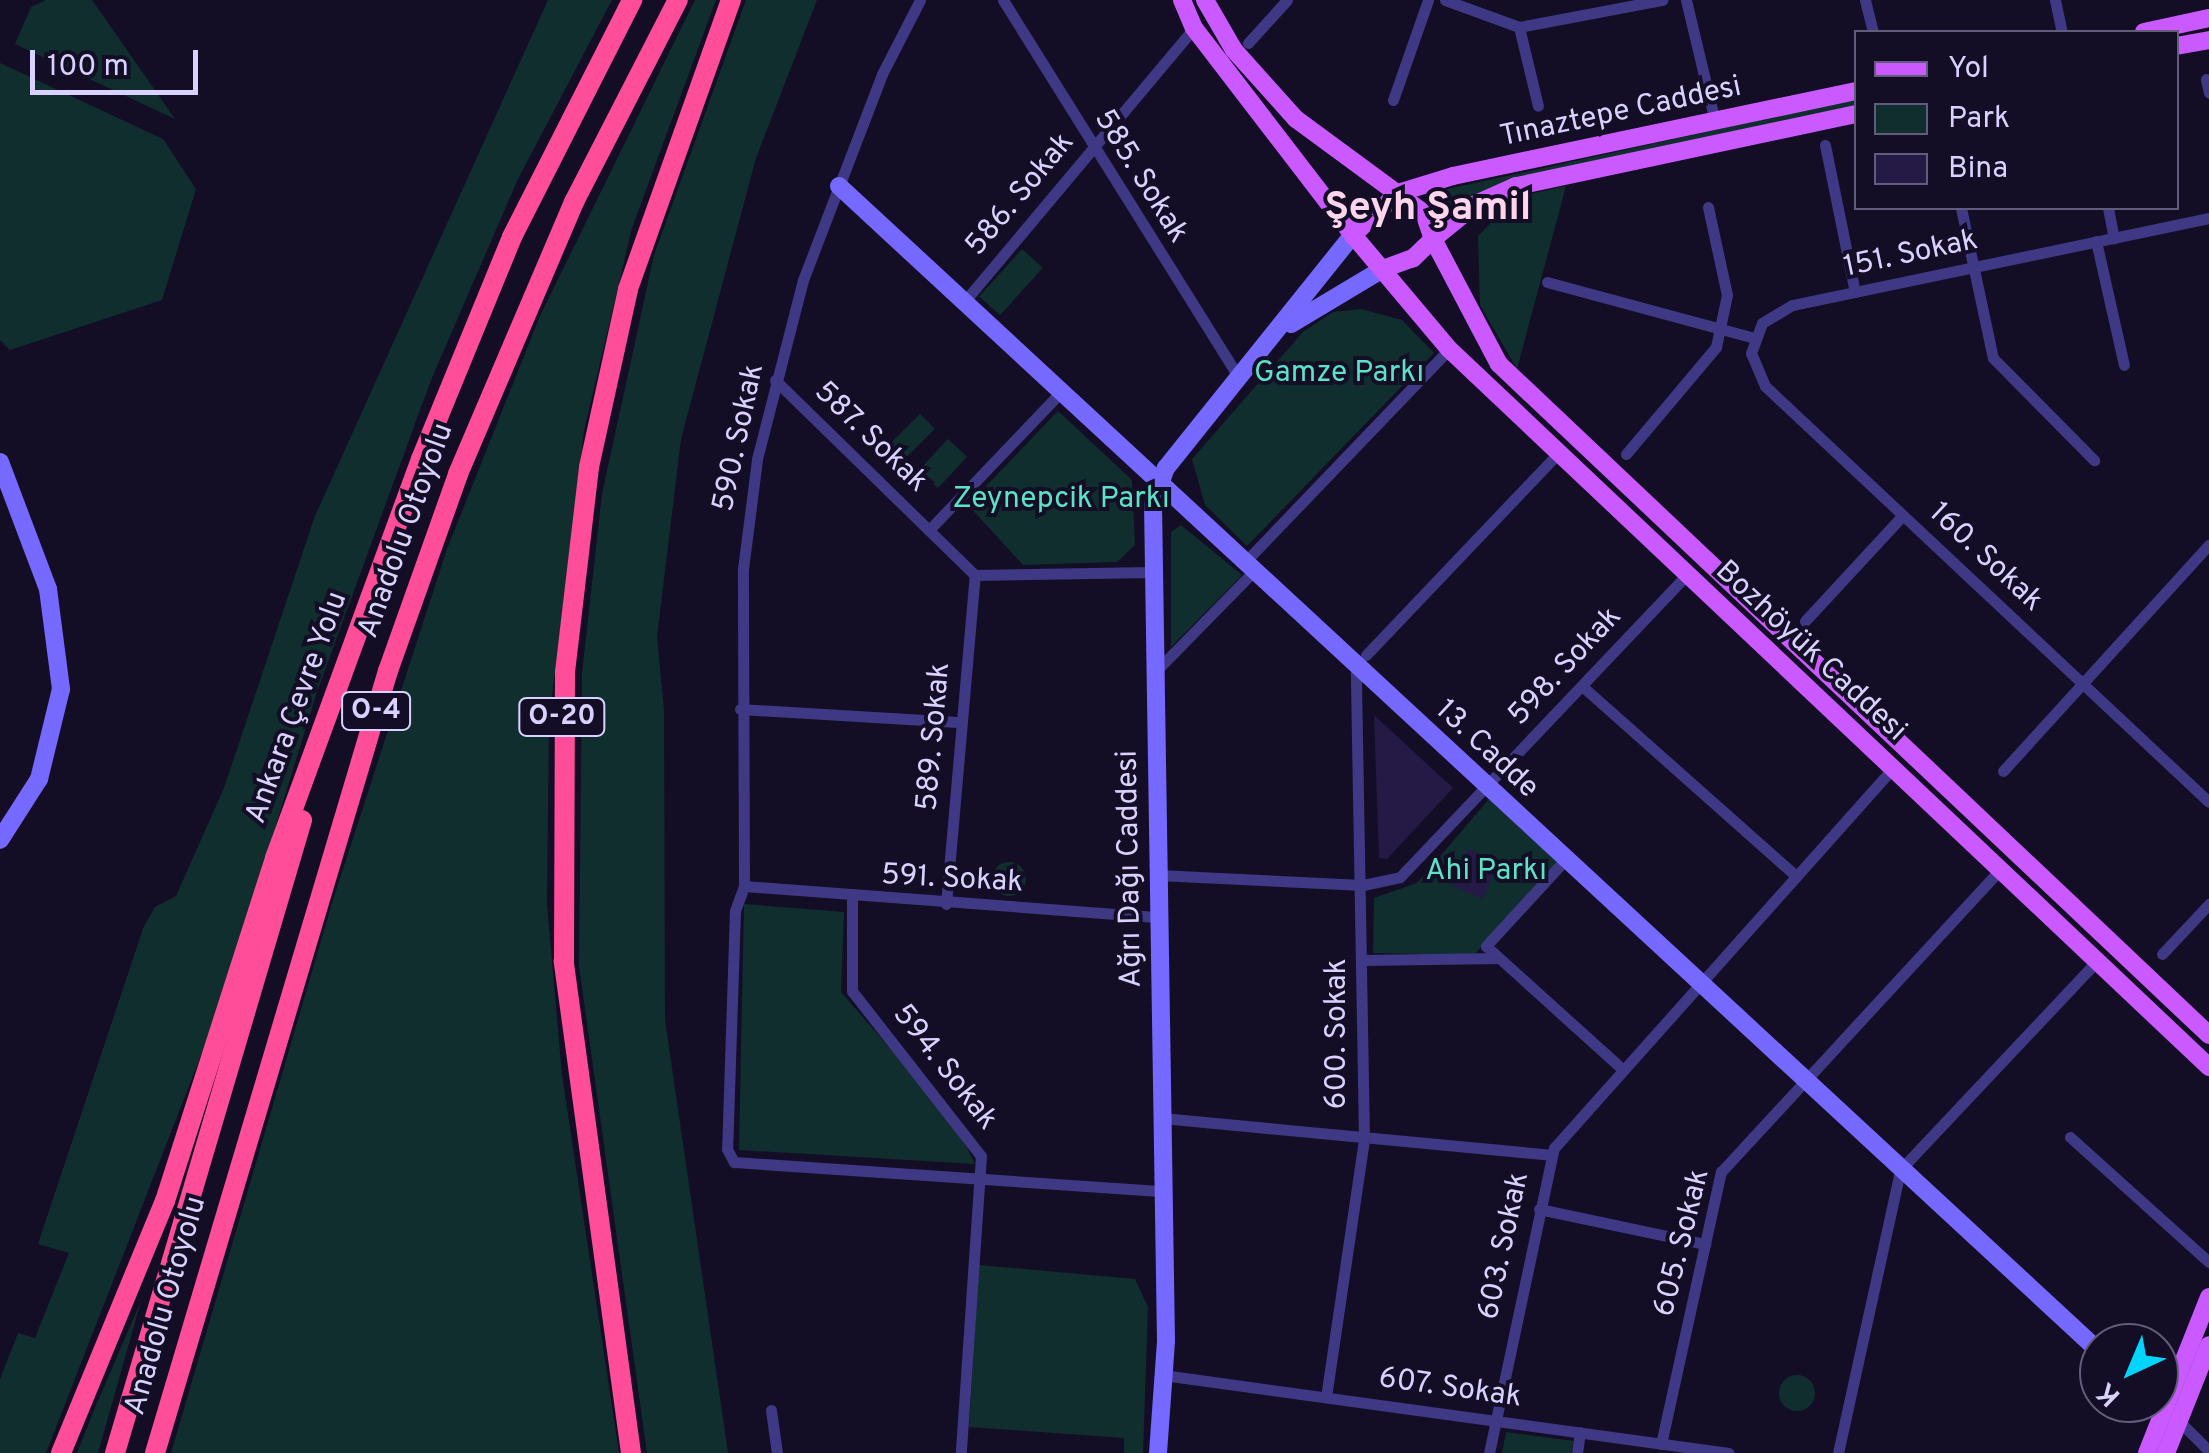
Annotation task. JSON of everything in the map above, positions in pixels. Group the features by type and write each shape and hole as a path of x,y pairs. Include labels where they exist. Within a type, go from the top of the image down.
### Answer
{"highway":[{"name":"Ankara Çevre Yolu","path":"61,1453 164,1201 275,858 328,726 488,292 632,0"},
{"name":"Anadolu Otoyolu","path":"155,1453 388,671 458,474 566,220 678,0"},
{"name":"O-20","path":"631,1453 564,961 565,672 590,468 628,289 731,0"},
{"name":"Anadolu Otoyolu","path":"115,1453 328,726"}],"main road":[{"path":"1182,0 1194,28 1354,235 1398,193 1296,119 1234,50 1204,0"},
{"path":"2153,30 2209,18"},
{"path":"2179,45 2209,40"},
{"name":"Tınaztepe Caddesi","path":"1398,193 1854,91"},
{"name":"Tınaztepe Caddesi","path":"1383,269 1413,258 1433,239 1516,186 1854,114"},
{"name":"Bozhöyük Caddesi","path":"1398,193 1424,213 1433,239 1499,364 2209,1035"},
{"name":"Bozhöyük Caddesi","path":"1354,235 1449,348 2209,1066"},
{"path":"2179,1377 2209,1297"},
{"path":"2179,1391 2209,1345"},
{"path":"2147,1453 2161,1423"},
{"path":"2166,1423 2166,1453"}],"street":[{"name":"590. Sokak","path":"920,0 839,186 775,380 747,520 740,709 744,886 734,950 727,1149 734,1162 980,1176"},
{"name":"585. Sokak","path":"1002,0 1092,150 1240,378"},
{"path":"1248,43 1287,0"},
{"path":"1393,100 1428,0"},
{"path":"1444,0 1519,27 1662,0"},
{"path":"1686,0 1715,122"},
{"path":"1865,0 1872,30"},
{"path":"2055,0 2062,30"},
{"path":"1519,27 1538,106"},
{"name":"586. Sokak","path":"964,302 1194,28"},
{"path":"2206,79 2209,93"},
{"path":"1825,146 1855,292"},
{"name":"13. Cadde","path":"839,186 1249,568 1361,661 1487,788 2079,1333"},
{"path":"1626,454 1705,368 1720,329 1726,295 1708,207"},
{"path":"1960,210 1993,358 2094,460"},
{"path":"2108,210 2114,238"},
{"name":"151. Sokak","path":"1754,338 1776,311 2209,218"},
{"path":"1158,485 1354,235"},
{"path":"2096,242 2124,364"},
{"path":"1282,330 1383,269"},
{"path":"1547,282 1754,338"},
{"name":"160. Sokak","path":"1754,338 1755,370 1765,386 2209,802"},
{"path":"1155,672 1449,348"},
{"name":"587. Sokak","path":"775,380 975,575"},
{"path":"929,530 1060,393"},
{"path":"1361,661 1559,452"},
{"path":"0,462 48,588 61,650 59,708 46,761 0,840"},
{"name":"Ağrı Dağı Caddesi","path":"1158,485 1154,572 1164,1375 1158,1453"},
{"path":"1804,621 1903,516"},
{"path":"2003,771 2209,546"},
{"path":"2199,556 2209,566"},
{"path":"975,575 1154,572"},
{"name":"598. Sokak","path":"1158,875 1363,885 1400,877 1688,574"},
{"name":"589. Sokak","path":"946,904 975,575"},
{"name":"600. Sokak","path":"1326,1398 1364,1139 1361,661"},
{"path":"1582,686 1795,875"},
{"path":"740,709 962,722"},
{"name":"603. Sokak","path":"1489,1453 1550,1156 1698,982 1893,768"},
{"path":"1564,860 1486,946 1622,1069"},
{"name":"605. Sokak","path":"1661,1444 1721,1172 2000,870"},
{"name":"591. Sokak","path":"744,886 852,898 1159,917"},
{"name":"594. Sokak","path":"852,898 852,991 972,1135 980,1176 962,1453"},
{"path":"2162,954 2209,904"},
{"path":"1363,960 1499,958"},
{"path":"1838,1453 1900,1170 2097,961"},
{"path":"1162,1118 1550,1156"},
{"path":"2070,1137 2209,1262"},
{"path":"980,1176 1163,1191"},
{"path":"1539,1208 1705,1244"},
{"name":"607. Sokak","path":"1164,1375 1729,1453"},
{"path":"771,1410 778,1453"},
{"path":"2179,1423 2209,1450"},
{"path":"1577,1453 1580,1432"}],"green space":[{"path":"46,0 92,0 175,119 15,44 31,7"},
{"path":"548,0 612,0 518,179 431,380 317,692 219,1009 46,1453 0,1453 0,1379 18,1333 35,1338 69,1253 38,1244 144,926 155,907 176,896 224,788 315,516"},
{"path":"695,0 716,0 632,228 584,431 549,721 547,905 562,1075 619,1453 171,1453 333,900 447,549 540,316"},
{"path":"746,0 817,0 756,158 681,439 657,637 664,710 665,1020 728,1453 647,1453 579,966 582,673 602,494 654,255"},
{"path":"0,63 163,139 196,189 162,300 10,350 0,340"},
{"path":"1854,99 1854,105 1512,179 1450,215 1434,192"},
{"path":"1566,186 1517,369 1480,305 1478,236 1516,197"},
{"path":"1022,249 1043,268 1000,315 979,297"},
{"name":"Gamze Parkı","path":"1361,309 1402,320 1434,353 1247,546 1205,505 1192,459 1303,332 1333,312"},
{"name":"Zeynepcik Parkı","path":"1058,411 1132,480 1135,545 1117,562 1023,565 968,505"},
{"path":"920,414 935,429 904,460 889,445"},
{"path":"948,439 967,457 938,488 919,470"},
{"path":"1181,525 1242,575 1171,647 1171,532"},
{"name":"Ahi Parkı","path":"1490,798 1557,862 1474,955 1373,953 1374,898 1417,883"},
{"path":"1009,862 1021,867 1026,879 1021,891 1009,896 997,891 992,879 997,867"},
{"path":"744,904 844,912 841,992 954,1122 975,1164 739,1150"},
{"path":"979,1265 1135,1279 1148,1307 1143,1453 1124,1453 1124,1438 969,1427"},
{"path":"141,1301 98,1453 77,1453 97,1403"},
{"path":"1797,1375 1810,1380 1815,1393 1810,1406 1797,1411 1784,1406 1779,1393 1784,1380"},
{"path":"1506,1432 1574,1441 1571,1453 1502,1453"}],"building":[{"path":"1374,715 1453,788 1387,859 1379,858"},
{"path":"1468,849 1498,862 1483,899 1452,886"}],"district":[{"name":"Şeyh Şamil","path":"1428,209"}]}
